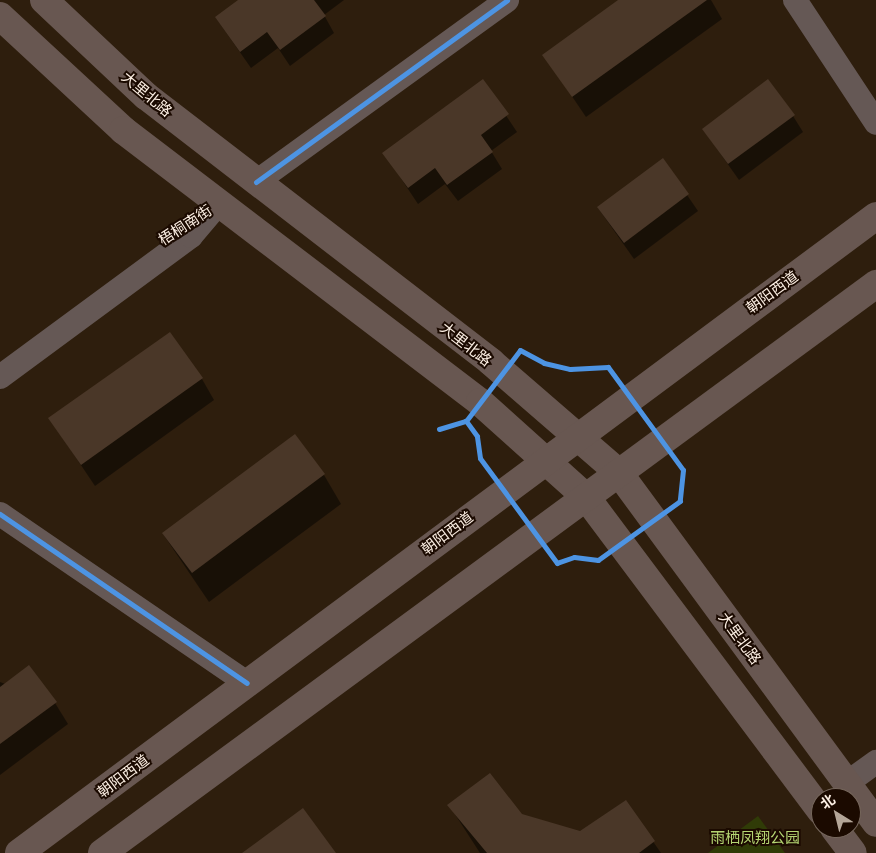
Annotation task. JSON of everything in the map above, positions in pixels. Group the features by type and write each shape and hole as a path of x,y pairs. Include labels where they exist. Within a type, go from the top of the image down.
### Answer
{"main road":[{"name":"大里北路","path":"44,0 146,96 578,435 619,473 876,822"},
{"path":"0,16 123,130 480,402 586,498 811,798"},
{"name":"朝阳西道","path":"19,853 505,493 543,459 876,216"},
{"path":"102,853 876,284"},
{"path":"842,838 853,853"}],"street":[{"path":"256,182 507,0"},
{"path":"795,0 876,123"},
{"name":"梧桐南街","path":"0,358 179,227 218,204"},
{"name":"梧桐南街","path":"0,377 191,236 218,204"},
{"path":"0,514 247,683"},
{"path":"847,783 876,762"}],"green space":[{"name":"雨栖凤翔公园","path":"758,816 785,853 708,853"}],"building":[{"path":"238,0 314,0 326,16 280,50 267,32 240,52 215,17"},
{"path":"618,0 707,0 572,97 542,55"},
{"path":"483,79 509,114 481,135 493,152 447,185 435,168 408,188 382,153"},
{"path":"768,79 795,115 728,164 702,129"},
{"path":"663,158 689,194 624,243 597,207"},
{"path":"170,332 203,378 81,465 48,418"},
{"path":"295,434 325,474 192,573 162,533"},
{"path":"29,665 57,702 0,744 0,687"},
{"path":"490,773 522,814 580,831 626,800 655,841 639,853 487,853 447,805"},
{"path":"303,808 336,853 242,853"}],"cycle path":[{"path":"256,182 507,0"},
{"path":"439,429 466,421 520,350 544,363 570,369 608,367 683,470 680,501 598,560 574,557 557,563 480,458 477,436 466,421"},
{"path":"0,514 247,683"}]}
